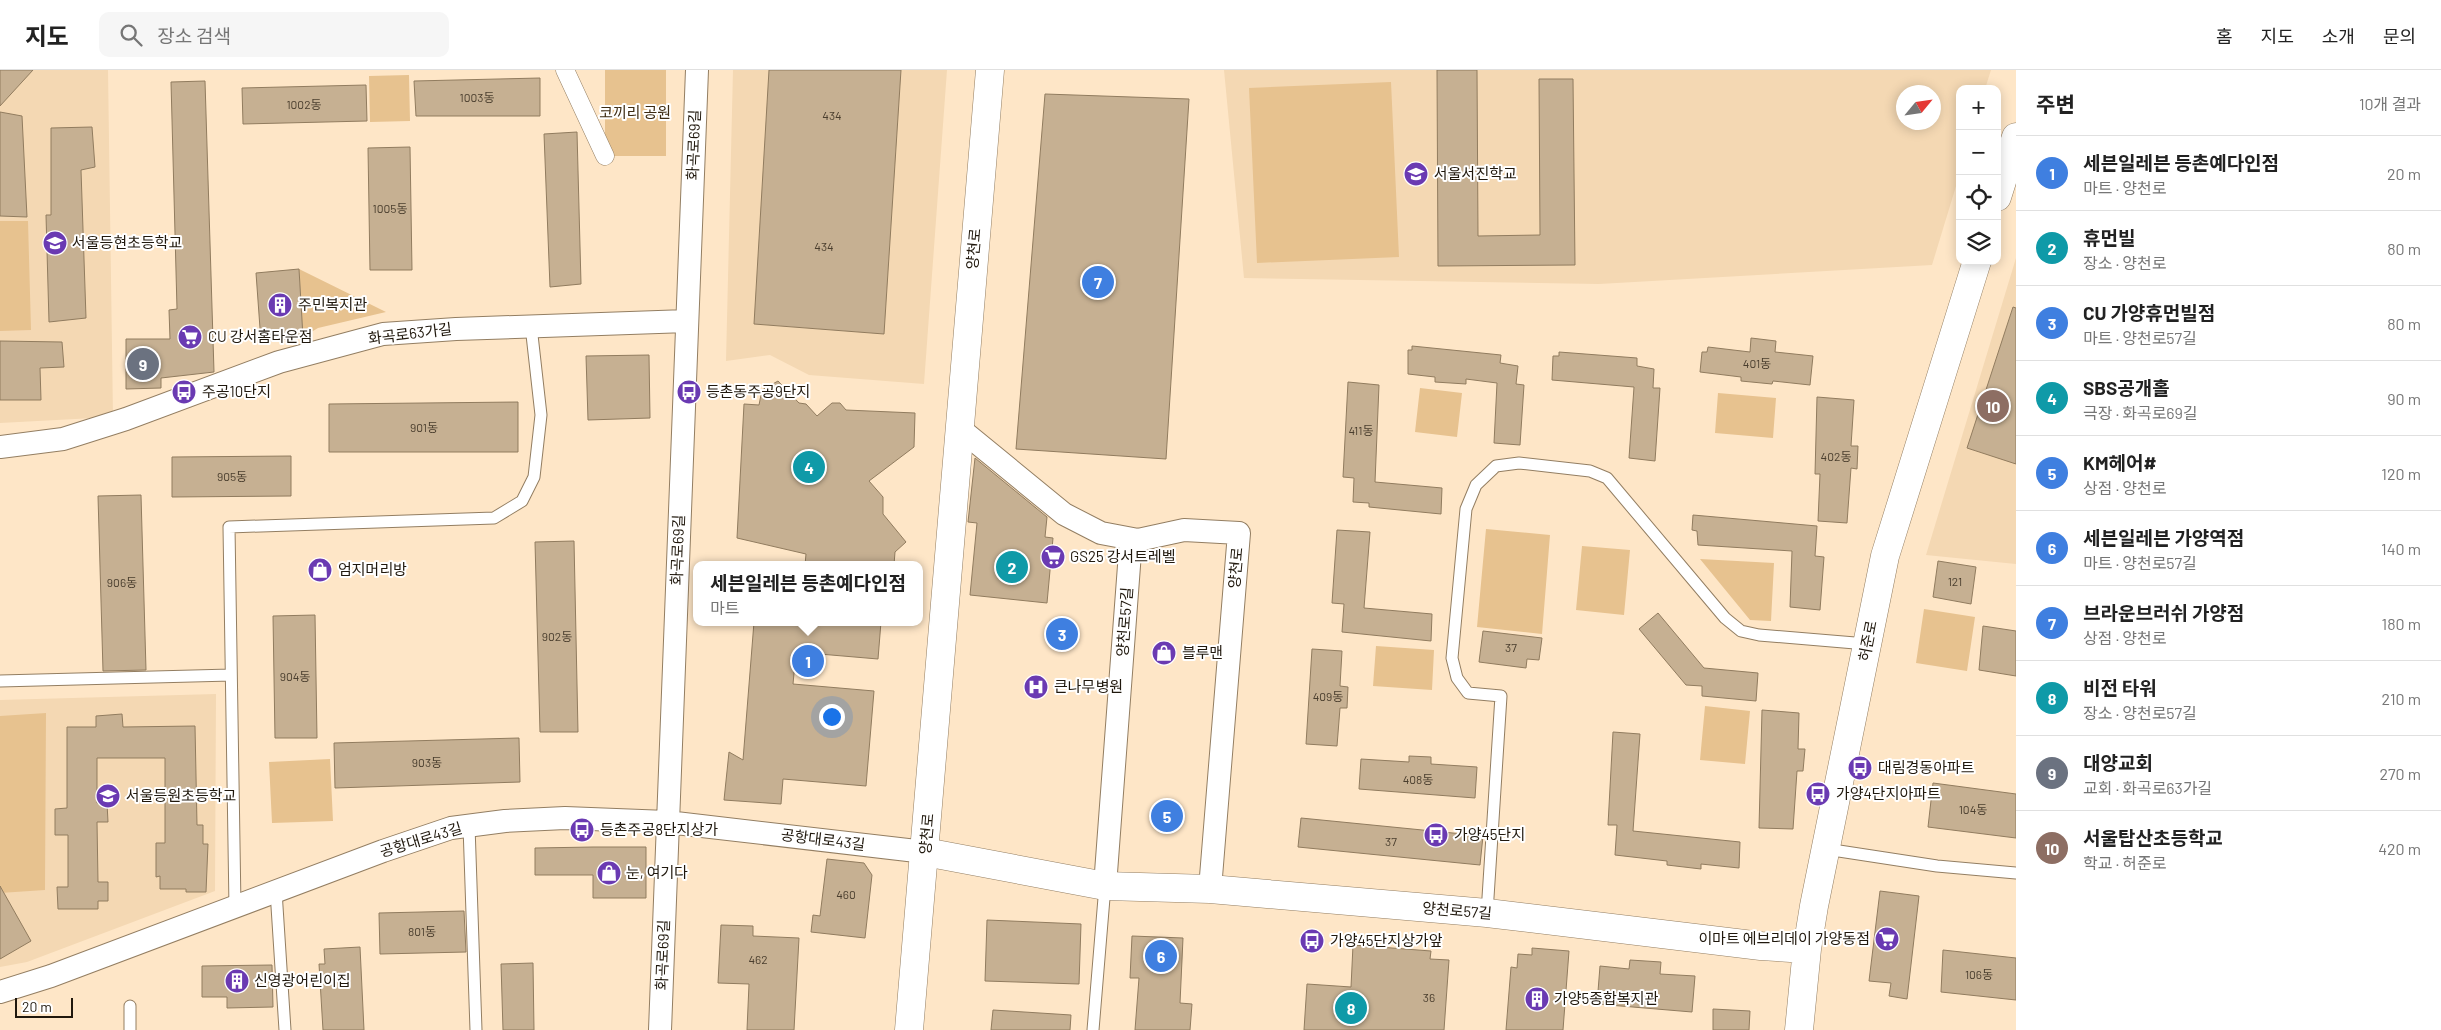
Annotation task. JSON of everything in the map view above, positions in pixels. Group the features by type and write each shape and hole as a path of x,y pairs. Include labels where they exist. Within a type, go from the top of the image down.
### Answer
{"street":[{"path":"565,70 605,156"},
{"name":"화곡로69길","path":"660,1030 697,70"},
{"name":"양천로","path":"909,1030 920,893 926,852 959,428 990,70"},
{"path":"2001,186 2014,149"},
{"name":"허준로","path":"1799,1030 1807,949 1885,556 1976,265"},
{"name":"화곡로63가길","path":"0,446 63,439 126,419 279,362 383,334 531,326 687,321"},
{"name":"양천로","path":"959,428 1064,514 1101,533 1138,540 1184,530 1239,533 1210,889"},
{"name":"양천로57길","path":"1105,886 1131,538"},
{"name":"공항대로43길","path":"0,992 51,976 383,850 451,828 565,818 667,822 926,852"},
{"name":"양천로57길","path":"926,852 1105,886 1210,889 1487,914 1761,946 1807,949"}],"lane":[{"path":"235,906 229,527 494,518 522,502 534,477 541,415 531,326"},
{"path":"1487,914 1501,696 1468,693 1457,678 1452,658 1466,509 1476,485 1496,466 1527,463 1590,471 1608,478 1725,618 1741,631 1760,635 1867,644"},
{"path":"0,681 231,675"},
{"path":"470,826 476,1030"},
{"path":"1826,849 1937,866 2016,873"},
{"name":"양천로57길","path":"1093,1030 1105,886"},
{"path":"276,891 285,1030"},
{"path":"130,1006 130,1030"}],"shaded area":[{"name":"서울등현초등학교","path":"0,70 108,70 113,417 0,423"},
{"path":"733,70 947,70 924,384 809,375 770,355 726,361"},
{"path":"1224,70 1991,70 1986,85 1956,85 1956,186 1932,265 1599,284 1244,278"},
{"path":"2016,258 2016,564 1926,555"},
{"name":"서울등원초등학교","path":"216,694 215,891 27,962 0,967 0,700"}],"green space":[{"name":"코끼리 공원","path":"605,70 666,70 666,156 605,156"},
{"path":"409,75 410,121 370,122 369,76"},
{"path":"1391,82 1399,257 1257,263 1249,88"},
{"path":"0,221 28,221 31,330 0,331"},
{"path":"299,269 386,312 318,328 303,337"},
{"path":"1420,388 1462,393 1457,437 1415,432"},
{"path":"1718,393 1776,398 1773,438 1715,433"},
{"path":"1486,529 1550,535 1542,634 1477,627"},
{"path":"1582,546 1630,550 1624,615 1576,610"},
{"path":"1700,559 1774,563 1771,621 1750,620"},
{"path":"1924,609 1975,617 1967,671 1916,663"},
{"path":"1376,646 1434,650 1432,690 1373,686"},
{"path":"1705,706 1750,711 1745,764 1700,760"},
{"path":"46,713 45,890 0,893 0,716"},
{"path":"330,759 333,821 272,823 269,762"}],"building":[{"path":"0,70 33,70 0,106"},
{"path":"769,70 901,70 884,334 754,324"},
{"path":"1437,70 1477,70 1478,236 1540,235 1539,79 1573,79 1575,265 1438,266"},
{"path":"540,78 540,116 416,116 414,81"},
{"path":"205,81 214,372 161,378 161,388 126,389 126,339 170,339 169,310 177,309 171,82"},
{"path":"366,85 367,121 243,124 242,88"},
{"path":"1045,94 1189,99 1166,459 1016,449"},
{"path":"0,112 22,116 27,217 0,216"},
{"path":"92,127 95,167 81,170 86,318 49,322 46,215 51,215 51,128"},
{"path":"577,132 581,284 550,287 544,134"},
{"path":"410,147 412,270 370,270 368,148"},
{"name":"주민복지관","path":"299,269 303,337 261,342 256,273"},
{"path":"2013,307 2016,308 2016,464 1967,448"},
{"path":"1751,338 1776,341 1775,352 1813,356 1810,385 1773,381 1772,384 1741,381 1741,377 1700,372 1702,352 1707,352 1708,347 1750,352"},
{"path":"0,341 62,342 64,367 40,368 41,400 0,400"},
{"path":"1412,346 1501,355 1500,363 1518,366 1516,384 1524,385 1520,445 1494,443 1497,383 1466,379 1466,384 1435,382 1435,377 1408,374 1408,350 1412,350"},
{"path":"1559,352 1637,358 1637,366 1654,369 1653,388 1660,388 1655,461 1629,458 1634,387 1552,380 1553,356 1559,356"},
{"path":"649,355 650,418 588,420 586,356"},
{"path":"778,381 799,403 806,404 817,416 832,403 840,403 846,410 915,413 914,447 869,481 883,497 883,514 906,542 895,552 894,561 805,561 806,554 737,538 744,404 759,405 762,390"},
{"path":"1348,382 1379,385 1375,482 1442,488 1441,514 1369,507 1369,503 1353,502 1354,478 1343,477"},
{"path":"1817,397 1854,400 1851,446 1858,446 1857,469 1851,468 1847,523 1818,521 1820,474 1815,474"},
{"path":"518,402 518,452 329,452 329,404"},
{"path":"291,456 291,496 172,497 172,457"},
{"path":"975,458 1047,517 1045,537 1053,538 1047,603 970,595 977,523 968,522"},
{"path":"141,495 146,670 103,671 98,496"},
{"path":"1693,515 1817,526 1815,556 1824,557 1820,610 1790,607 1792,551 1698,545 1697,531 1692,530"},
{"path":"1337,530 1370,532 1364,608 1432,614 1431,641 1342,632 1344,604 1332,603"},
{"path":"574,541 578,732 540,732 535,542"},
{"path":"1938,561 1976,567 1971,604 1933,597"},
{"path":"1658,613 1704,668 1758,673 1756,701 1702,696 1702,686 1686,685 1639,629"},
{"path":"315,615 317,738 275,738 273,616"},
{"path":"754,626 881,626 878,659 796,652 793,684 874,691 866,786 783,779 781,804 724,800 729,752 743,760"},
{"path":"1983,626 2016,631 2016,676 1979,670"},
{"path":"1483,631 1542,638 1539,660 1527,659 1526,668 1479,662"},
{"path":"1312,649 1342,651 1340,686 1348,687 1347,708 1340,708 1337,746 1306,744"},
{"path":"1762,710 1799,713 1798,749 1805,749 1803,771 1797,771 1793,829 1759,828"},
{"path":"122,714 123,727 195,726 197,825 203,825 203,844 208,844 206,892 186,892 186,889 160,889 160,876 156,877 156,843 165,843 165,758 97,758 97,803 107,803 108,822 97,822 98,882 108,882 108,901 98,901 98,909 58,909 57,887 68,887 68,835 55,835 55,809 67,808 67,727 96,727 96,716"},
{"path":"1613,732 1640,734 1633,831 1740,842 1739,868 1701,864 1701,869 1667,865 1667,861 1615,855 1617,825 1608,825"},
{"path":"519,738 520,782 335,788 334,743"},
{"path":"1409,756 1431,757 1431,764 1477,767 1475,798 1359,789 1361,759 1409,762"},
{"path":"1933,783 2016,794 2016,838 1928,827"},
{"path":"1301,818 1483,836 1480,865 1298,847"},
{"path":"646,847 646,898 593,898 593,875 535,875 535,848"},
{"path":"827,859 864,863 872,875 865,938 811,932 813,915 820,916"},
{"path":"0,886 31,941 0,959"},
{"path":"1880,891 1919,896 1907,999 1889,996 1891,983 1869,981"},
{"path":"464,911 466,952 380,954 379,913"},
{"path":"987,920 1081,924 1079,984 985,981"},
{"path":"721,925 753,926 753,936 799,938 794,1030 747,1030 749,984 718,983"},
{"path":"1132,936 1183,938 1180,1003 1192,1004 1190,1030 1135,1030 1139,978 1130,978"},
{"path":"1353,945 1431,951 1430,959 1449,960 1444,1030 1304,1030 1307,984 1351,987"},
{"path":"360,947 364,1030 323,1030 319,964 325,964 324,949"},
{"name":"가양5종합복지관","path":"1532,948 1569,951 1563,1030 1506,1030 1511,967 1517,968 1518,954 1532,955"},
{"path":"1943,950 2016,958 2016,1000 1941,992"},
{"path":"1630,960 1661,962 1660,974 1695,976 1692,1012 1597,1004 1600,966 1629,969"},
{"path":"533,963 534,1030 503,1030 501,964"},
{"name":"신영광어린이집","path":"272,965 273,1007 227,1008 227,997 202,997 202,966"},
{"path":"1713,1009 1750,1011 1749,1030 1713,1030"},
{"path":"993,1010 1071,1015 1070,1030 991,1030"}],"place":[{"name":"서울서진학교","path":"1416,174"},
{"name":"서울등현초등학교","path":"55,243"},
{"name":"브라운브러쉬 가양점","path":"1098,282"},
{"name":"주민복지관","path":"280,305"},
{"name":"CU 강서홈타운점","path":"190,337"},
{"name":"대양교회","path":"143,364"},
{"name":"주공10단지","path":"184,392"},
{"name":"등촌동주공9단지","path":"689,392"},
{"name":"서울탑산초등학교","path":"1993,406"},
{"name":"SBS공개홀","path":"809,467"},
{"name":"GS25 강서트레벨","path":"1053,557"},
{"name":"휴먼빌","path":"1012,567"},
{"name":"엄지머리방","path":"320,570"},
{"name":"CU 가양휴먼빌점","path":"1062,634"},
{"name":"블루맨","path":"1164,653"},
{"name":"세븐일레븐 등촌예다인점","path":"808,661"},
{"name":"큰나무병원","path":"1036,687"},
{"name":"대림경동아파트","path":"1860,768"},
{"name":"가양4단지아파트","path":"1818,794"},
{"name":"서울등원초등학교","path":"108,796"},
{"name":"KM헤어#","path":"1167,816"},
{"name":"등촌주공8단지상가","path":"582,830"},
{"name":"가양45단지","path":"1436,835"},
{"name":"눈, 여기다","path":"609,873"},
{"name":"이마트 에브리데이 가양동점","path":"1887,939"},
{"name":"가양45단지상가앞","path":"1312,941"},
{"name":"세븐일레븐 가양역점","path":"1161,956"},
{"name":"신영광어린이집","path":"237,981"},
{"name":"가양5종합복지관","path":"1537,999"},
{"name":"비전 타워","path":"1351,1008"}]}
